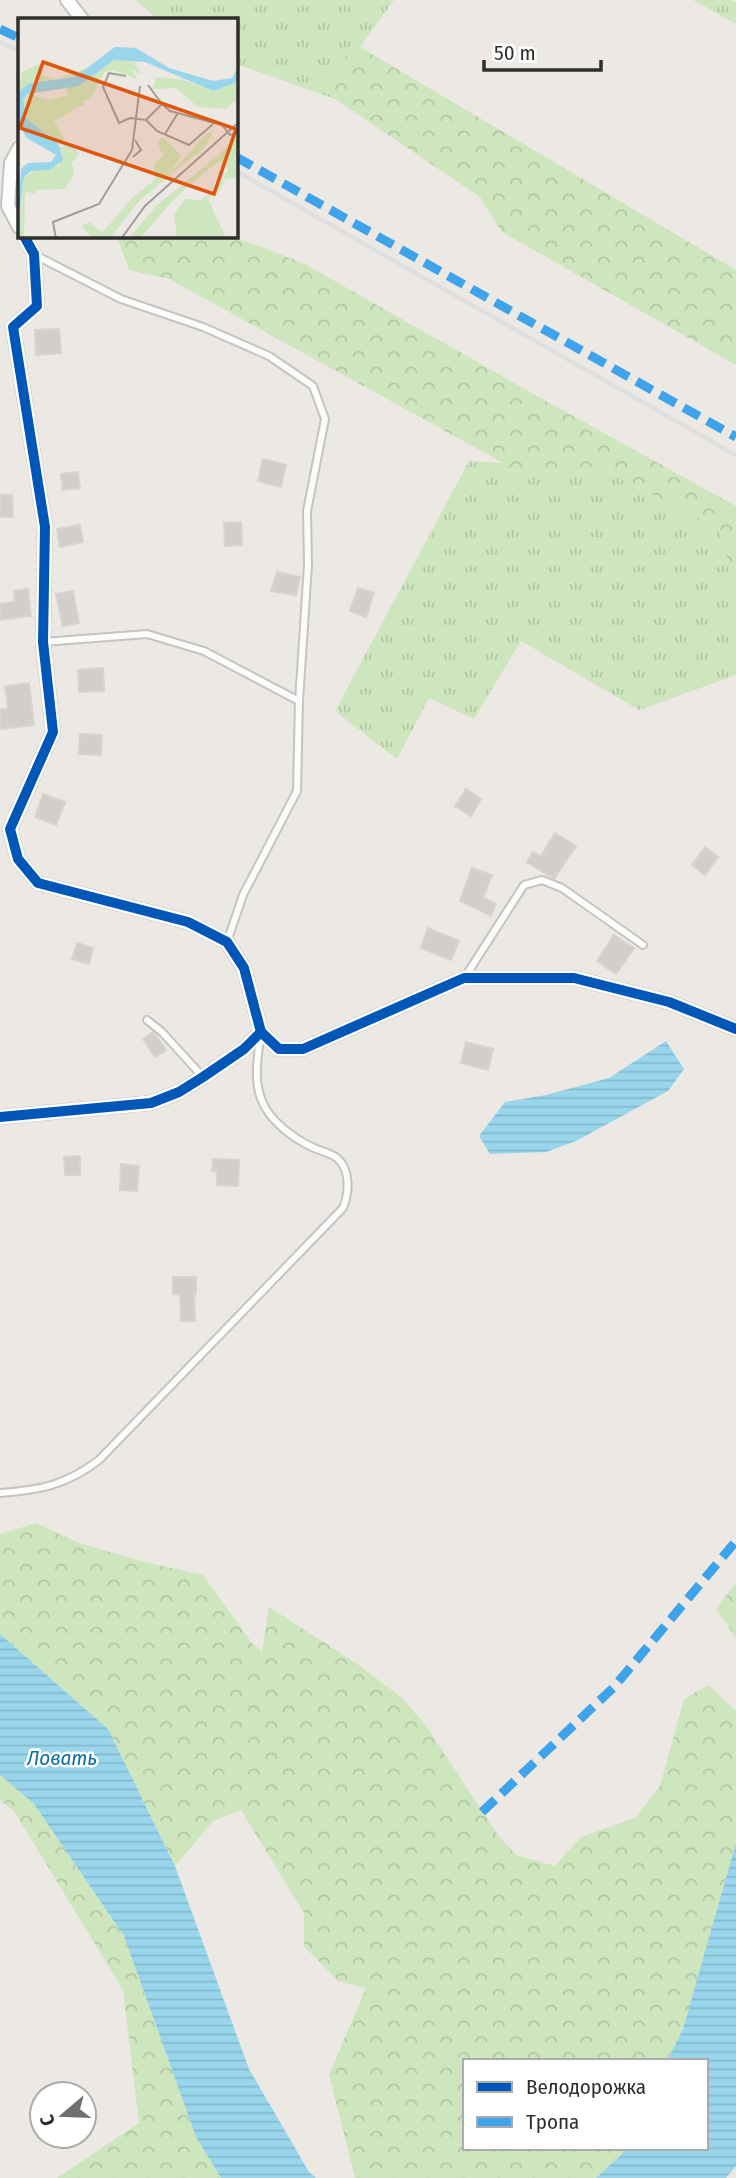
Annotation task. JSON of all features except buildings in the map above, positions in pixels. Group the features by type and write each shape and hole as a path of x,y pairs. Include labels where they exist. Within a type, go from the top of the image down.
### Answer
{"street":[{"path":"67,0 81,18"},
{"path":"18,150 11,163 8,206 18,225"},
{"path":"25,238 34,254 37,306 13,327 45,527 43,642 53,732 10,829 18,859 38,883 188,922 227,942 244,968 261,1032 279,1049 303,1049 464,978 573,978 669,1002 736,1029"},
{"path":"0,1117 151,1103 179,1092 203,1077 244,1049 261,1032"}],"lane":[{"path":"34,254 121,299 203,327 269,356 313,386 325,419 307,512 308,565 299,701 297,791 243,895 227,942"},
{"path":"43,642 147,634 204,651 299,701"},
{"path":"0,838 10,829"},
{"path":"464,978 524,885 542,880 562,888 643,945"},
{"path":"147,1020 162,1032 203,1077"},
{"path":"0,1493 37,1490 79,1475 99,1460 343,1208 349,1195 345,1170 336,1157 310,1146 281,1127 262,1101 256,1073 261,1032"}],"green space":[{"path":"136,0 394,0 360,47 331,67 335,99 238,65 238,18 156,18"},
{"path":"693,0 731,0 736,3 736,24"},
{"path":"360,47 736,270 736,365 502,232 480,197 335,99 330,67"},
{"path":"237,238 303,263 736,506 736,601 720,529 602,469 516,470 169,279 129,270 118,240"},
{"path":"469,461 602,469 720,529 736,556 736,675 639,710 521,641 474,719 429,698 397,759 335,711"},
{"path":"36,1523 77,1542 136,1560 203,1575 252,1643 262,1652 269,1607 356,1663 401,1697 427,1727 498,1835 516,1855 555,1866 581,1837 635,1818 660,1786 684,1699 708,1685 736,1711 736,1855 683,2029 668,2059 463,2059 463,2150 624,2150 622,2154 596,2178 355,2178 329,2075 366,1988 338,1981 304,1946 304,1913 241,1810 213,1821 175,1866 108,1729 0,1634 0,1534"},
{"path":"736,1582 736,1638 716,1609"},
{"path":"0,1775 34,1804 124,1936 196,2137 221,2178 57,2178 139,2123 123,1990 14,1811 0,1800"}],"water":[{"path":"666,1041 684,1069 668,1091 576,1141 546,1152 490,1154 479,1136 505,1102 546,1095 609,1078"},
{"name":"Ловать","path":"0,1634 108,1729 175,1866 249,2069 309,2172 316,2178 221,2178 196,2137 124,1936 34,1804 0,1775"},
{"path":"736,1843 736,2166 726,2178 596,2178 624,2150 708,2150 708,2059 668,2059 683,2029"}],"railway":[{"path":"0,42 18,51"},
{"path":"238,172 736,455"}],"marked path":[{"path":"0,29 18,38"},
{"path":"238,158 736,437"},
{"path":"482,1812 614,1687 736,1541"}],"cycle path":[{"path":"25,238 34,254 37,306 13,327 45,527 43,642 53,732 10,829 18,859 38,883 188,922 227,942 244,968 261,1032"},
{"path":"0,1117 151,1103 179,1092 203,1077 244,1049 261,1032 279,1049 303,1049 464,978 574,978 669,1002 736,1029"}]}
